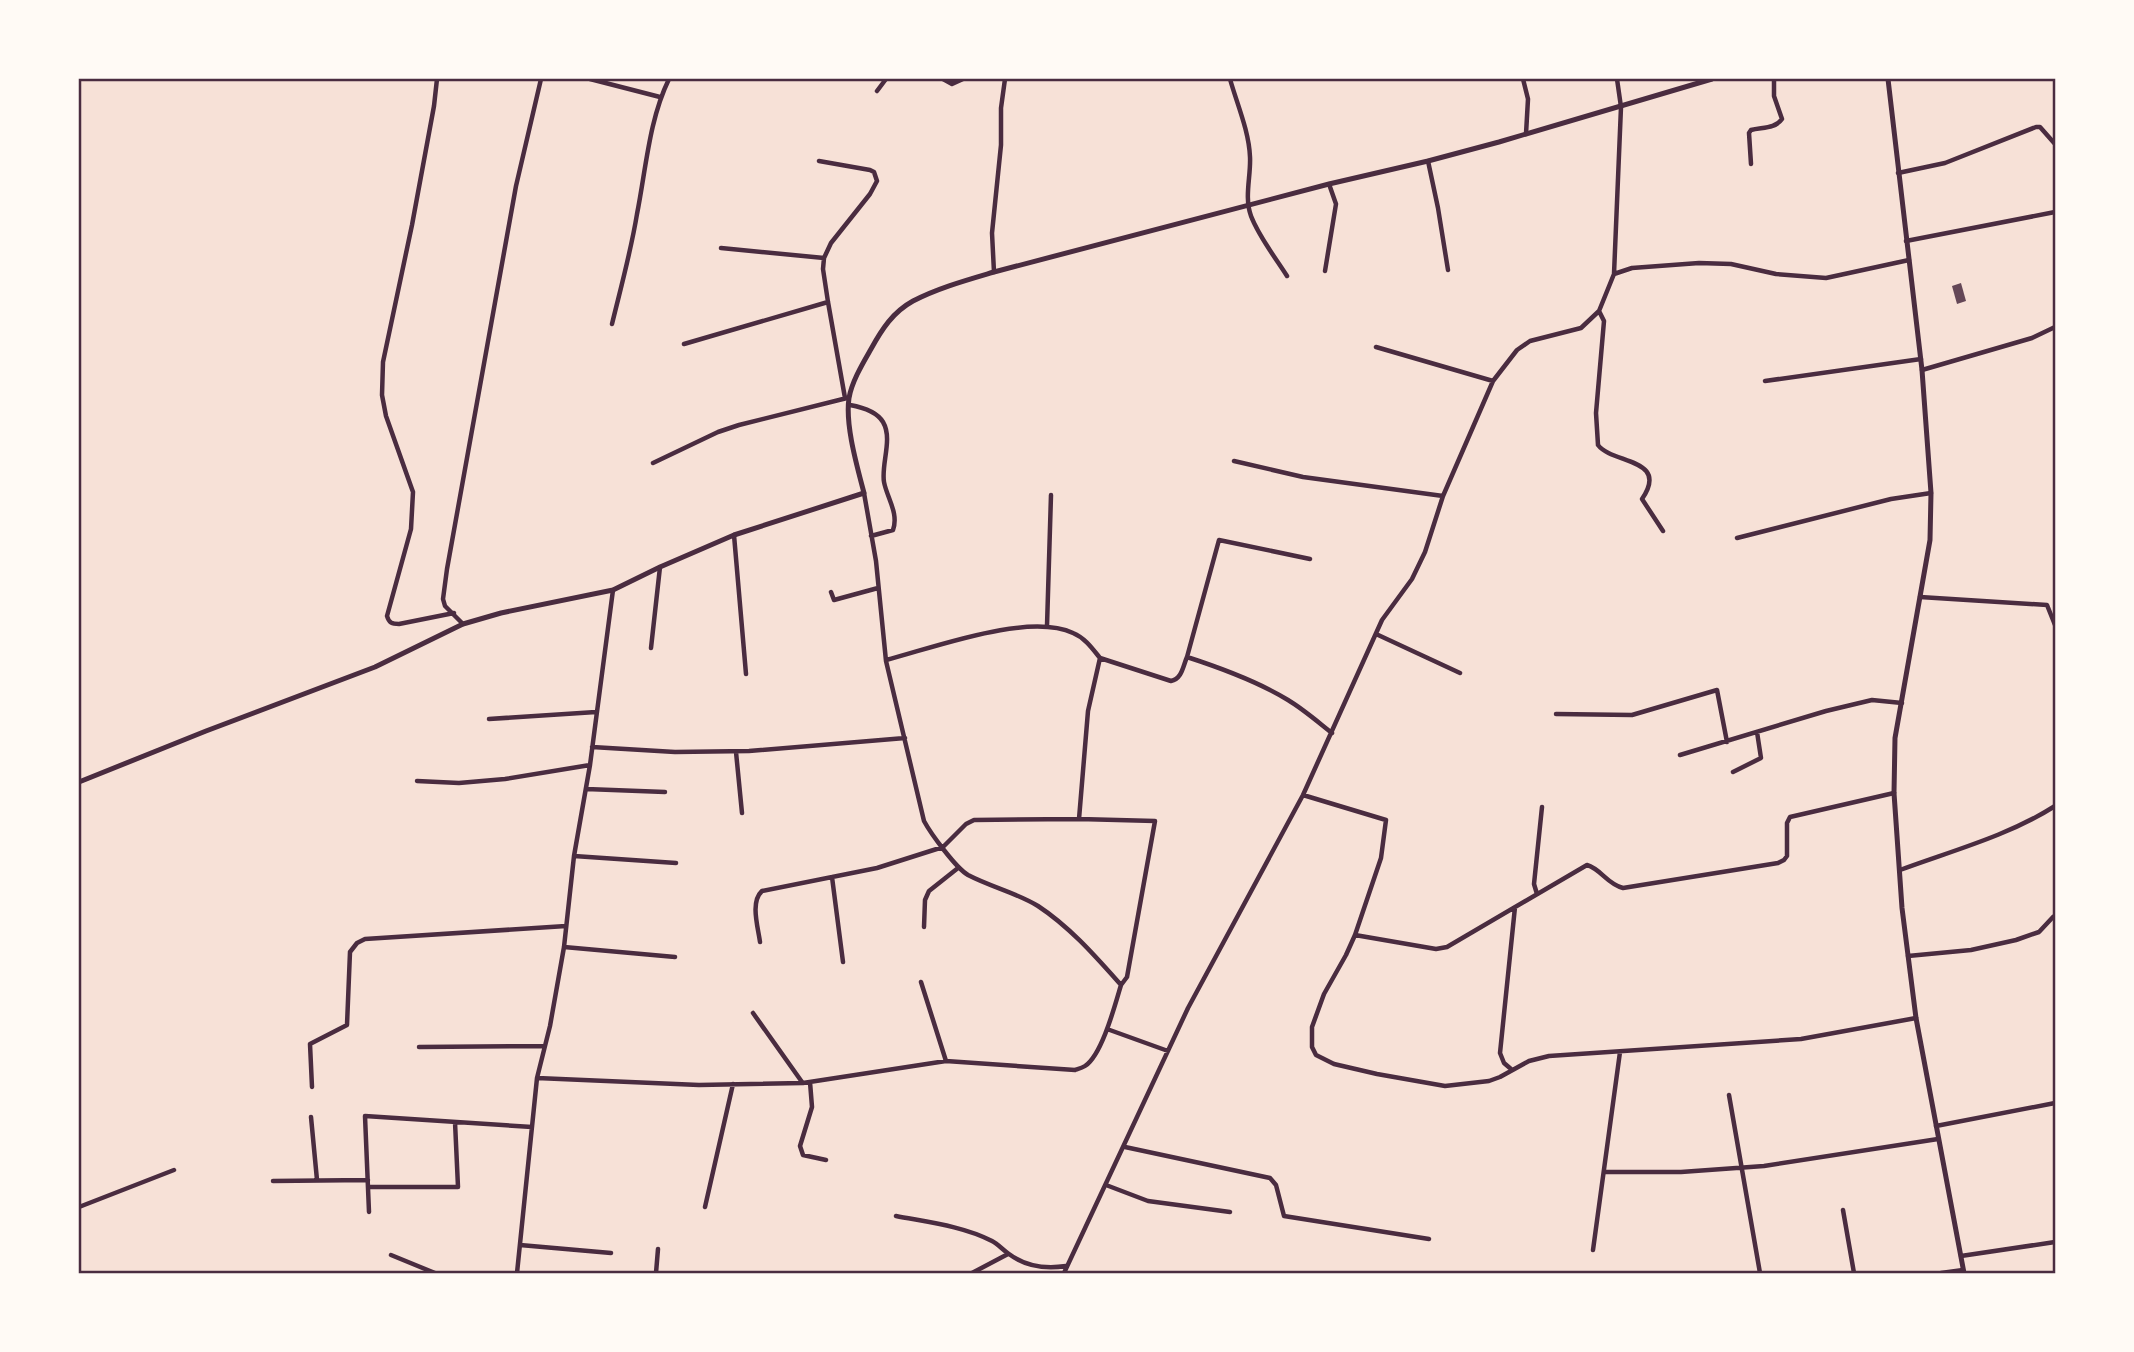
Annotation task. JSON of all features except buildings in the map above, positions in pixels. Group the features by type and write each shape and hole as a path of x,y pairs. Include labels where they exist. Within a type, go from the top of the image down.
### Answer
{"street":[{"path":"437,79 412,225 383,362 382,396 386,416 413,492 411,529 387,616 388,621 399,624 454,613"},
{"path":"463,624 445,606 443,599 447,569 514,198 541,79"},
{"path":"590,79 660,97"},
{"path":"612,324 637,218 654,122 660,97 669,79"},
{"path":"877,91 886,79"},
{"path":"943,79 952,84 963,79"},
{"path":"994,272 992,233 1005,79"},
{"path":"1230,79 1248,142 1248,205 1256,229 1287,276"},
{"path":"1523,79 1528,99 1526,134"},
{"path":"1064,1273 1188,1008 1303,795 1382,621 1412,579 1425,552 1443,496 1493,381 1517,350 1530,341 1581,328 1599,311 1614,274 1621,107 1617,79"},
{"path":"847,398 881,330 897,312 914,301 959,283 1248,205 1428,161 1712,79"},
{"path":"1751,164 1751,130 1768,127 1782,119 1774,96 1773,79"},
{"path":"1888,79 1921,359 1931,493 1930,540 1895,738 1894,793 1916,1018 1964,1272 1941,1273"},
{"path":"1898,173 1945,163 2036,127 2040,127 2055,144"},
{"path":"819,161 870,170 874,172 877,181 870,194 831,243 824,258 823,269 850,405 851,436 871,536 886,661 924,821 958,868 969,876 1038,906 1072,933 1121,985"},
{"path":"1428,161 1448,270"},
{"path":"1325,271 1336,204 1329,184"},
{"path":"1906,241 2055,212"},
{"path":"721,248 824,258"},
{"path":"1614,274 1632,268 1699,263 1731,264 1776,274 1826,278 1909,260"},
{"path":"684,344 828,302"},
{"path":"1599,311 1604,321 1596,413 1598,445 1604,452 1623,457 1645,470 1650,478 1650,488 1643,499 1663,531"},
{"path":"1922,370 2032,338 2055,327"},
{"path":"1376,346 1493,381"},
{"path":"1765,381 1921,359"},
{"path":"653,463 729,429 847,398"},
{"path":"850,405 879,416 886,435 884,482 894,511 895,524 893,530 871,536"},
{"path":"1234,461 1303,477 1443,496"},
{"path":"79,782 376,667 463,624 501,613 613,590 734,535 864,493"},
{"path":"1737,538 1891,499 1931,493"},
{"path":"1047,626 1051,495"},
{"path":"734,535 746,674"},
{"path":"886,661 966,637 1047,626 1075,634 1087,642 1100,658 1171,681 1180,676 1187,657 1219,540 1310,559"},
{"path":"651,648 660,567"},
{"path":"831,592 834,600 878,588"},
{"path":"517,1273 537,1078 564,947 574,856 590,765 613,590"},
{"path":"1920,597 2047,605 2055,625"},
{"path":"1376,634 1460,673"},
{"path":"1187,657 1252,682 1289,701 1332,733"},
{"path":"1079,818 1088,711 1100,658"},
{"path":"1556,714 1632,715 1717,690 1727,742"},
{"path":"1680,755 1872,700 1902,702"},
{"path":"489,719 596,712"},
{"path":"1733,772 1760,758 1757,733"},
{"path":"592,747 675,752 736,752 905,738"},
{"path":"736,752 742,813"},
{"path":"417,781 470,782 505,779 590,765"},
{"path":"586,789 665,792"},
{"path":"1355,935 1436,950 1447,947 1587,865 1595,868 1614,885 1623,888 1778,863 1787,856 1787,822 1790,817 1894,793"},
{"path":"1303,795 1385,820 1381,858 1355,935 1324,994 1312,1027 1311,1046 1316,1055 1334,1064 1445,1086 1489,1081 1529,1060 1549,1056 1801,1039 1916,1018"},
{"path":"1900,870 1993,836 2055,806"},
{"path":"1537,894 1534,884 1542,807"},
{"path":"537,1078 699,1085 803,1083 946,1061 1075,1070 1086,1066 1096,1054 1121,985 1128,977 1155,821 1079,818 974,820 943,847 877,868 762,891 755,904 760,942"},
{"path":"574,856 676,863"},
{"path":"924,927 926,896 958,868"},
{"path":"832,877 843,962"},
{"path":"1511,1069 1504,1063 1500,1053 1515,907"},
{"path":"1908,956 1971,950 2016,940 2039,932 2053,917"},
{"path":"312,1087 310,1044 347,1025 350,952 357,943 365,939 566,926"},
{"path":"564,947 675,957"},
{"path":"921,982 946,1061"},
{"path":"753,1013 803,1083"},
{"path":"1107,1029 1168,1051"},
{"path":"419,1047 545,1046"},
{"path":"1593,1250 1620,1052"},
{"path":"810,1082 812,1107 800,1146 803,1155 826,1160"},
{"path":"705,1207 733,1084"},
{"path":"1728,1095 1760,1273"},
{"path":"1936,1126 2055,1103"},
{"path":"369,1212 365,1116 532,1127"},
{"path":"311,1117 317,1180"},
{"path":"368,1187 458,1187 455,1122"},
{"path":"1604,1172 1681,1172 1741,1168 1803,1161 1938,1139"},
{"path":"1125,1147 1270,1178 1276,1185 1284,1216 1429,1239"},
{"path":"79,1207 174,1170"},
{"path":"273,1181 368,1180"},
{"path":"1106,1185 1148,1201 1230,1212"},
{"path":"1843,1210 1854,1273"},
{"path":"896,1216 953,1228 993,1241 1023,1262 1039,1266 1067,1266"},
{"path":"1961,1256 2055,1242"},
{"path":"520,1245 611,1253"},
{"path":"656,1273 658,1249"},
{"path":"972,1273 1008,1254"},
{"path":"391,1255 435,1273"}]}
